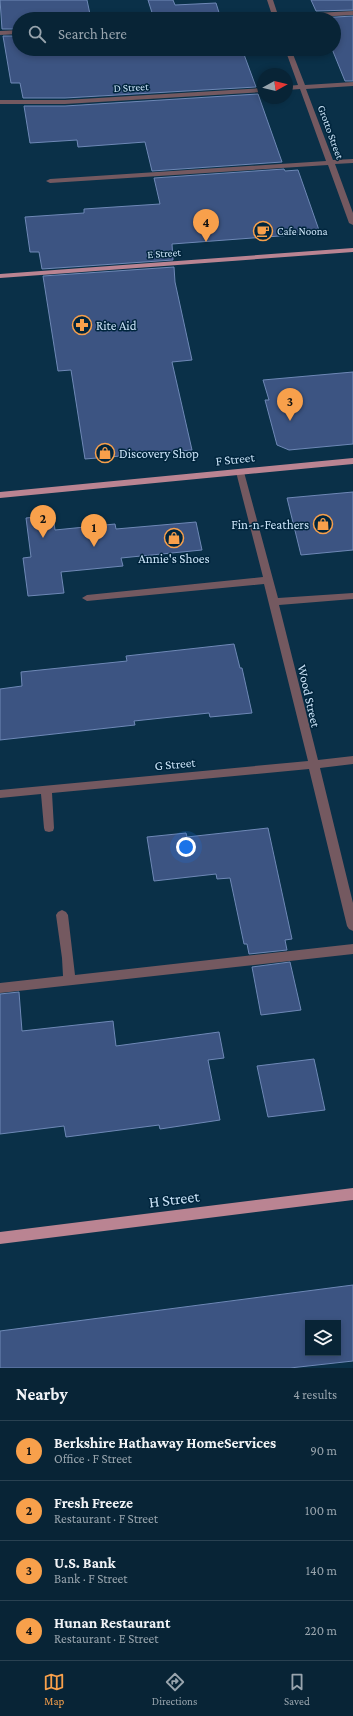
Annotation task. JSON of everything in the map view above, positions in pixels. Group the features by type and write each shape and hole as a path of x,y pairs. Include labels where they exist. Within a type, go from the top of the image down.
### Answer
{"main road":[{"name":"E Street","path":"0,276 353,250"},
{"name":"F Street","path":"0,495 353,461"},
{"name":"H Street","path":"0,1238 353,1194"}],"street":[{"path":"270,0 274,12"},
{"path":"341,13 353,12"},
{"path":"0,33 12,32"},
{"name":"Grotto Street","path":"291,56 353,223"},
{"path":"293,88 353,84"},
{"name":"D Street","path":"0,102 65,102 257,90"},
{"path":"50,181 353,161"},
{"name":"Wood Street","path":"240,472 274,602 353,926"},
{"path":"87,598 268,580"},
{"path":"274,602 353,596"},
{"name":"G Street","path":"0,794 353,760"},
{"path":"46,790 49,828"},
{"path":"62,915 68,958 69,981"},
{"path":"0,988 353,949"}],"building":[{"path":"0,0 87,0 90,12 12,12 12,29 2,29"},
{"path":"148,0 173,0 175,5 216,3 219,12 152,12"},
{"path":"311,0 353,0 353,10 316,11"},
{"path":"353,16 353,81 345,81 335,56 341,56 341,17"},
{"path":"3,36 12,36 12,56 245,56 256,87 65,98 23,98 20,83 11,83"},
{"path":"257,94 257,104 262,104 282,162 152,171 145,142 78,147 77,140 30,143 24,106 65,106"},
{"path":"284,169 285,171 298,170 320,233 172,244 173,260 42,269 39,252 30,252 25,217 84,213 84,209 160,204 154,178"},
{"path":"174,267 175,282 192,360 172,362 192,450 85,459 71,370 58,371 43,276"},
{"path":"353,372 353,444 289,450 277,445 265,400 269,400 263,380"},
{"name":"Fin-n-Feathers","path":"353,492 353,550 301,555 287,498"},
{"path":"53,515 55,530 115,524 116,529 196,522 202,550 121,558 123,566 61,572 64,593 28,596 23,558 31,557 26,518"},
{"path":"234,644 240,668 242,668 252,713 210,717 209,713 134,721 135,725 0,740 0,689 22,686 21,672 127,661 126,656"},
{"path":"268,828 292,939 285,940 287,950 249,954 247,944 244,944 230,878 217,879 216,874 154,881 147,837 186,833 187,837"},
{"path":"290,962 301,1010 261,1015 252,967"},
{"path":"19,992 22,1031 113,1021 116,1046 219,1032 224,1058 208,1060 220,1120 160,1129 159,1125 66,1137 64,1126 0,1134 0,994"},
{"path":"314,1059 325,1110 268,1117 257,1066"},
{"path":"353,1285 353,1361 290,1368 0,1368 0,1331"}],"place":[{"name":"Cafe Noona","path":"263,231"},
{"name":"Hunan Restaurant","path":"206,242"},
{"name":"Rite Aid","path":"82,325"},
{"name":"U.S. Bank","path":"290,421"},
{"name":"Discovery Shop","path":"105,453"},
{"name":"Fin-n-Feathers","path":"323,524"},
{"name":"Fresh Freeze","path":"43,538"},
{"name":"Annie's Shoes","path":"174,538"},
{"name":"Berkshire Hathaway HomeServices","path":"94,547"}]}
